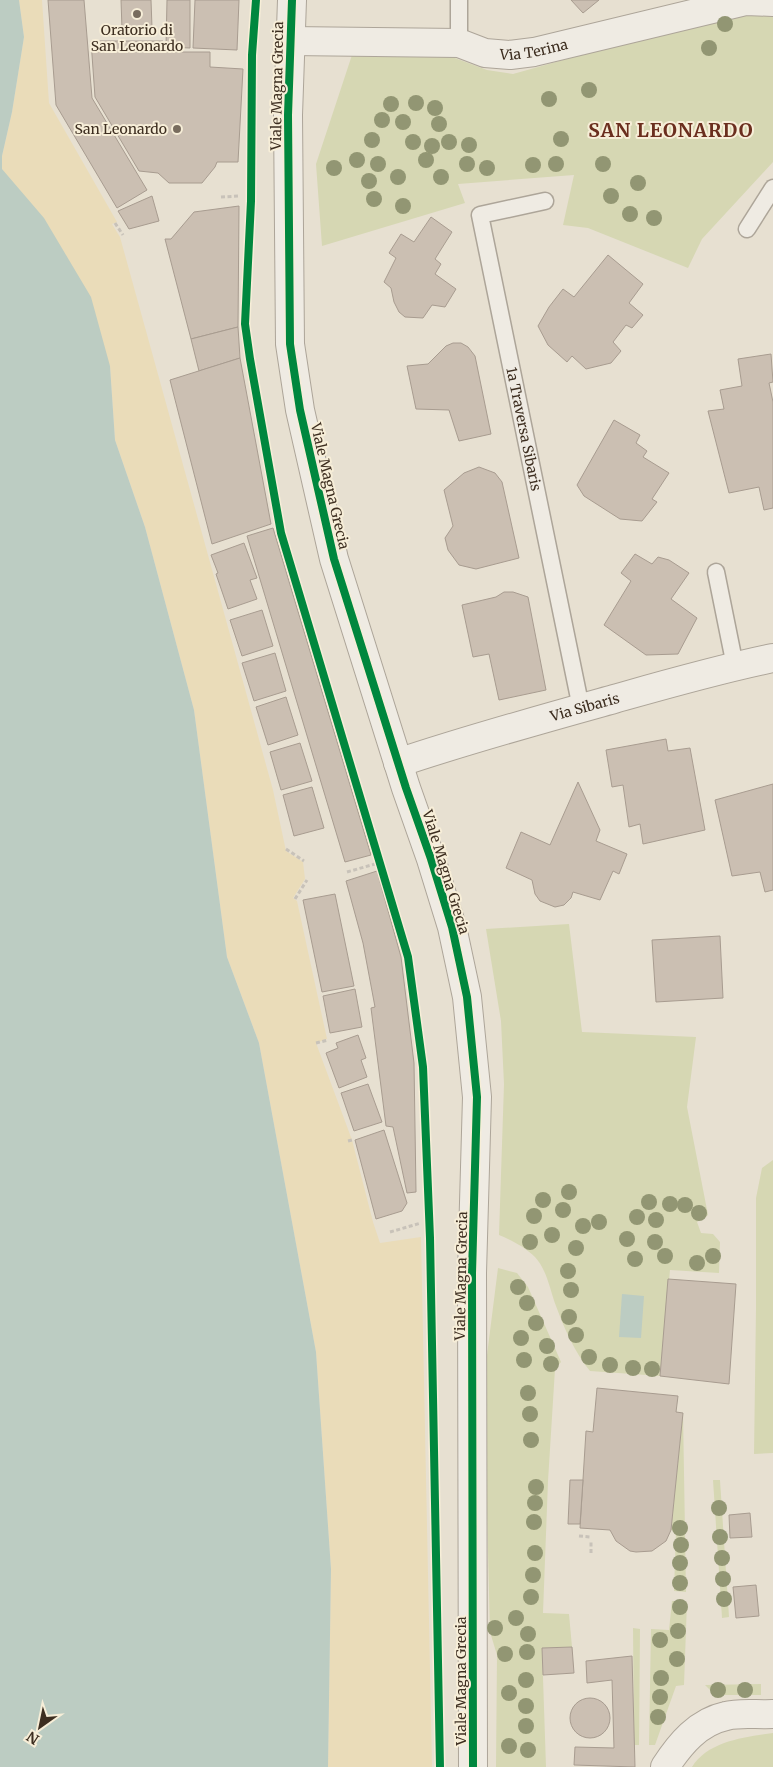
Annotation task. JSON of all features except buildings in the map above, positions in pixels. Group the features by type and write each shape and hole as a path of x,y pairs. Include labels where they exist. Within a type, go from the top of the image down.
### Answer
{"street":[{"name":"Viale Magna Grecia","path":"292,0 288,115 292,353 300,410 334,559 452,927 468,997 477,1097 472,1273 473,1767"},
{"name":"Via Terina","path":"290,41 460,43 485,54 518,54 534,52 746,1 773,2"},
{"name":"Via Sibaris","path":"398,763 581,708 735,666 773,658"},
{"path":"665,1767 676,1750 692,1733 708,1722 728,1715 773,1714"}],"lane":[{"path":"460,0 460,43"},
{"path":"747,229 773,188"},
{"name":"1a Traversa Sibaris","path":"546,201 480,215 581,708"},
{"path":"716,572 735,666"}],"path":[{"path":"221,197 239,196"},
{"path":"115,223 123,235"},
{"path":"286,849 304,860"},
{"path":"377,853 383,872"},
{"path":"347,872 375,864"},
{"path":"295,899 307,880"},
{"path":"316,1043 328,1040"},
{"path":"429,1218 430,1228"},
{"path":"390,1232 421,1223"},
{"path":"579,1536 590,1539 591,1552"}],"green space":[{"path":"731,13 773,15 773,162 702,239 688,268 588,228 563,225 574,175 458,184 465,203 322,246 316,164 352,55 444,54 487,70 513,74"},
{"path":"569,924 582,1032 696,1037 687,1107 708,1215 697,1222 701,1233 713,1234 720,1242 719,1273 670,1270 660,1376 590,1371 579,1356 566,1331 539,1262 531,1253 499,1235 504,1084 501,1021 486,929"},
{"path":"773,1160 773,1453 754,1454 756,1198 762,1168"},
{"path":"498,1268 517,1273 528,1287 561,1362 555,1369 543,1613 569,1614 572,1647 542,1648 546,1767 496,1767 497,1655 490,1632 486,1469 487,1355"},
{"path":"683,1413 686,1592 674,1591 676,1530 671,1530"},
{"path":"713,1480 720,1480 729,1617 722,1618"},
{"path":"672,1601 687,1602 684,1685 676,1686 655,1745 649,1745 651,1629 669,1630"},
{"path":"633,1628 640,1629 639,1745 634,1745"},
{"path":"761,1684 761,1695 715,1695 705,1685"},
{"path":"773,1733 773,1767 692,1767 707,1751 717,1746 751,1736"}],"sand":[{"path":"19,0 42,0 49,103 117,222 112,224 120,237 273,790 286,851 303,862 305,879 293,898 297,901 327,1039 316,1043 352,1140 373,1222 380,1243 421,1237 432,1767 328,1767 331,1569 316,1352 259,1043 227,957 194,710 145,527 115,440 110,366 2,169 2,156 12,112 24,37"}],"shaded area":[{"path":"0,0 19,0 24,37 12,112 2,156 2,169 44,218 91,297 110,366 115,440 145,527 194,710 227,957 259,1043 316,1352 331,1569 328,1767 0,1767"},
{"path":"622,1294 644,1296 641,1338 619,1337"}],"cycle path":[{"path":"256,0 252,55 251,201 245,324 250,359 281,533 408,957 423,1067 430,1238 440,1767"},
{"path":"292,0 288,115 290,344 300,410 334,559 452,927 467,997 477,1097 472,1273 473,1767"}],"place":[{"name":"Oratorio di San Leonardo","path":"137,14"},
{"name":"San Leonardo","path":"177,129"}],"district":[{"name":"SAN LEONARDO","path":"671,130"}]}
